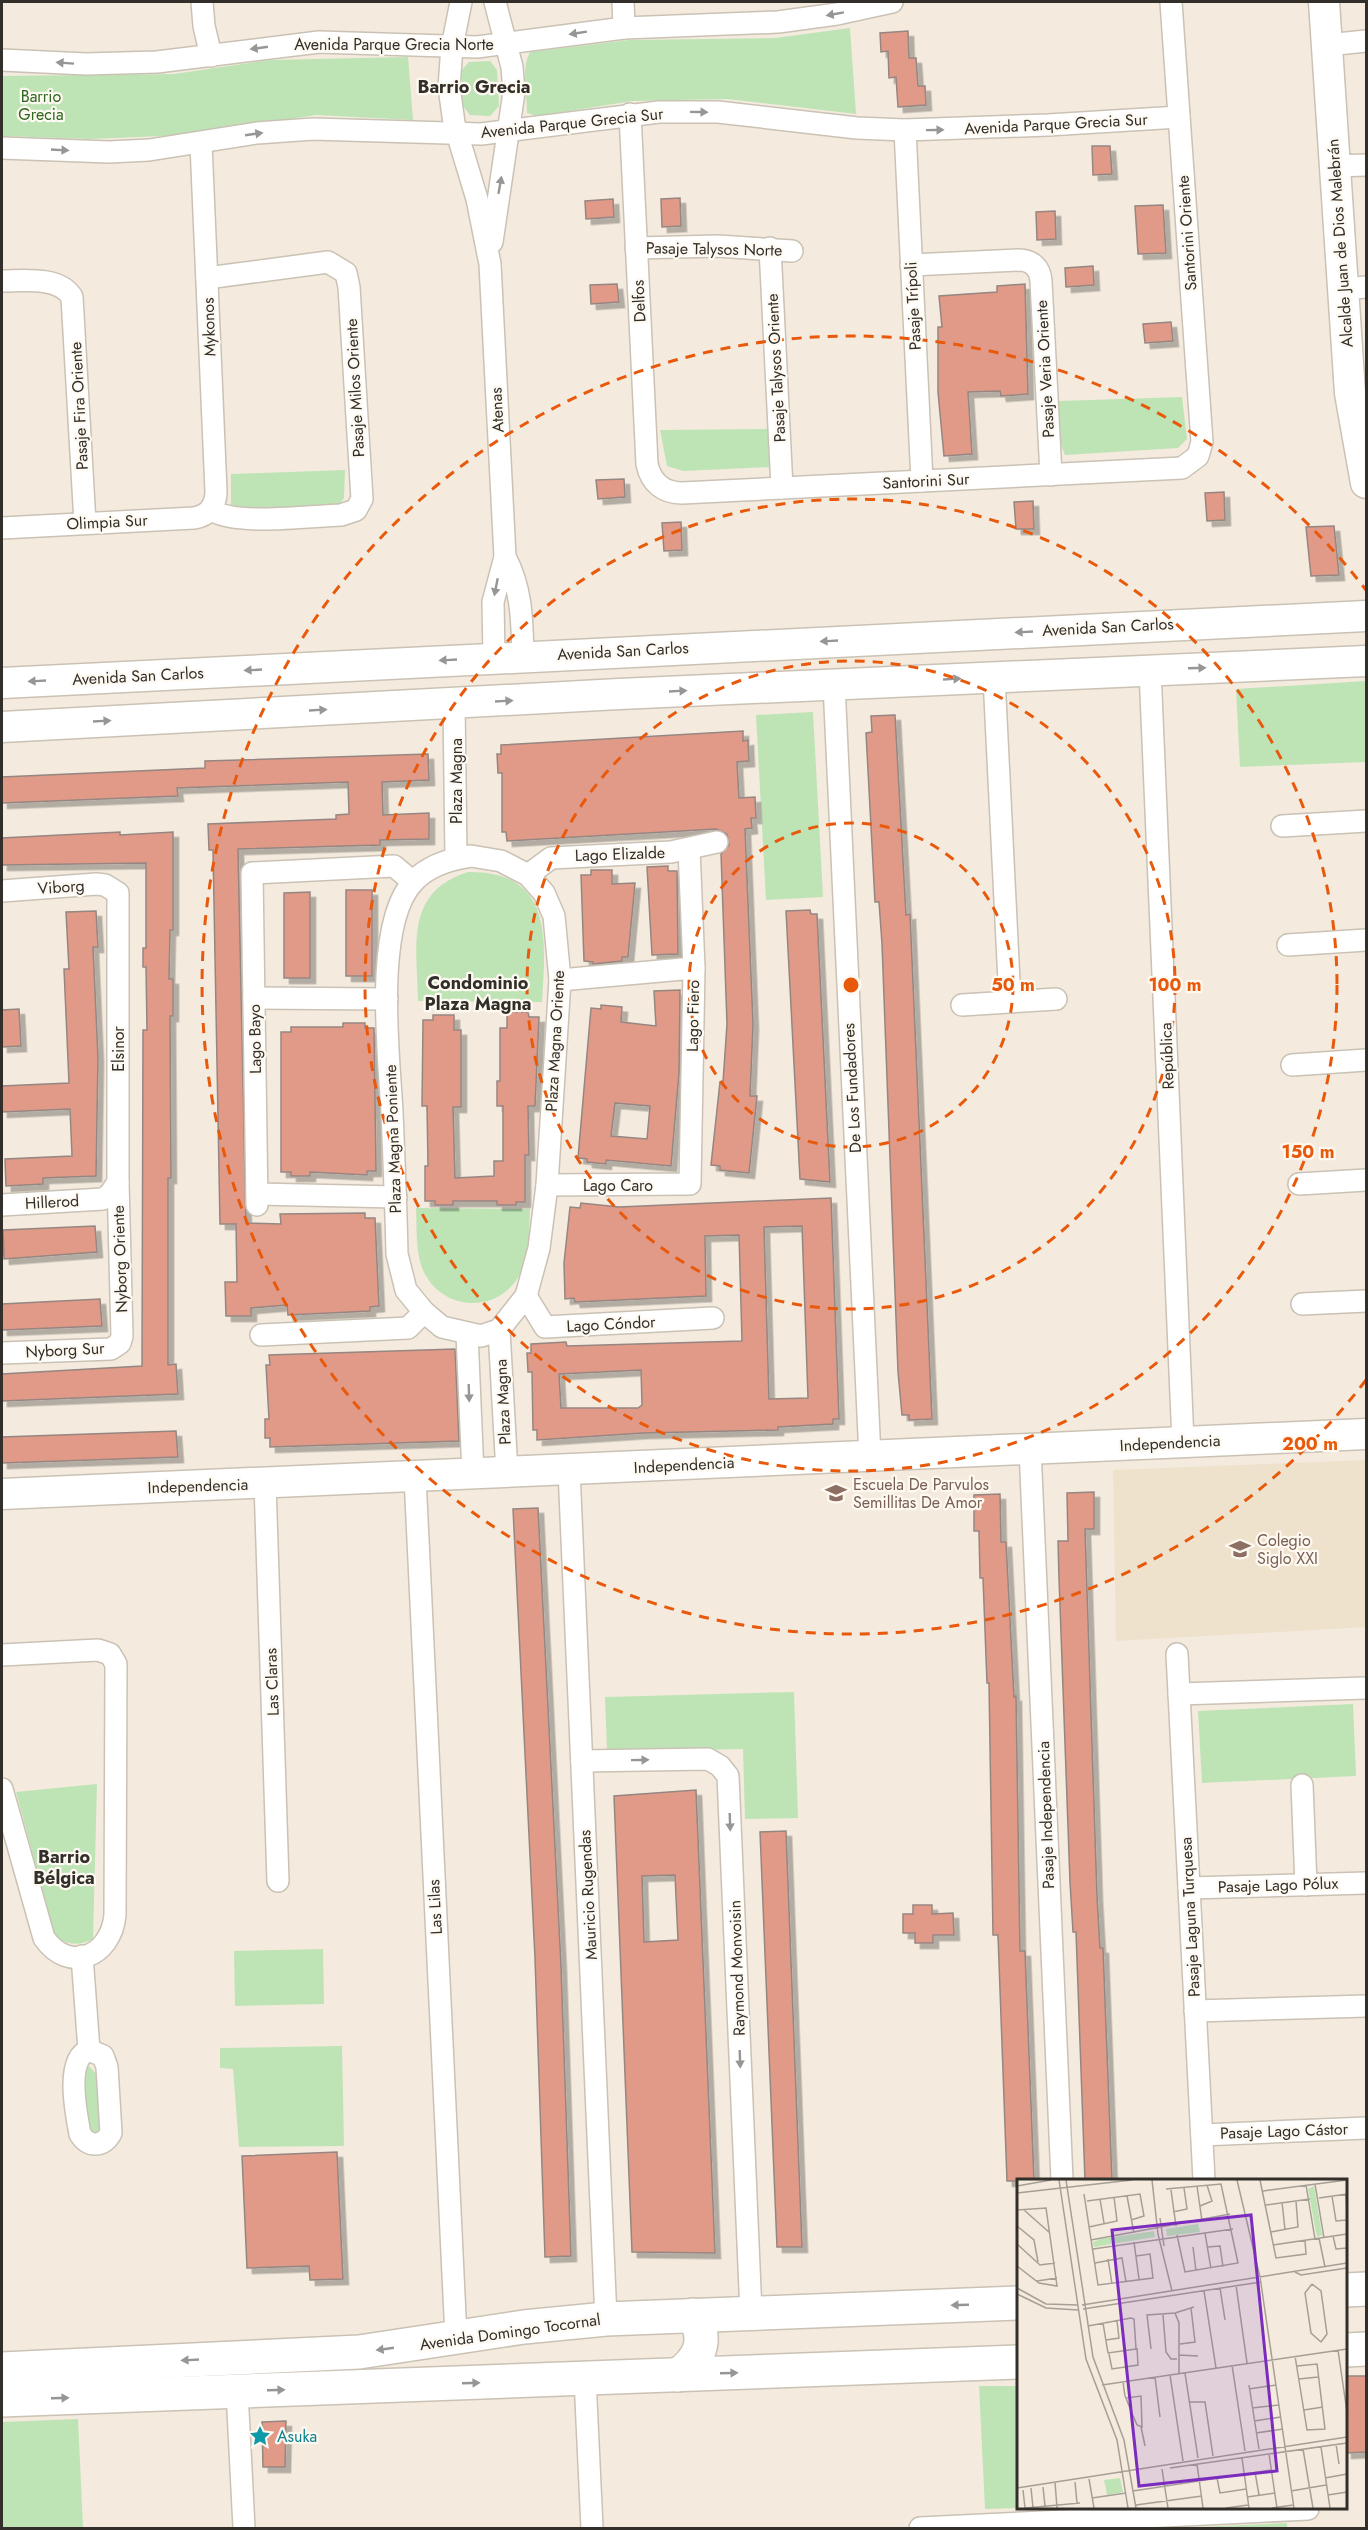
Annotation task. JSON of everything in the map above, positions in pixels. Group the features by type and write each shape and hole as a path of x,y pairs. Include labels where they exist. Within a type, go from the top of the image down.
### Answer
{"main road":[{"name":"Alcalde Juan de Dios Malebrán","path":"1324,2 1335,166 1354,288 1366,483"},
{"name":"Avenida San Carlos","path":"2,683 1366,615"},
{"path":"1254,659 1309,618"},
{"path":"1245,621 1263,633 1254,659"},
{"path":"2,727 1150,670 1254,659 1366,661"},
{"path":"360,664 356,686 362,708"},
{"name":"Independencia","path":"2,1494 1366,1434"},
{"path":"1347,2290 1366,2289"},
{"name":"Avenida Domingo Tocornal","path":"2,2369 359,2352 524,2326 606,2319 1017,2302"},
{"path":"678,2375 693,2363 701,2348 702,2334 693,2315"},
{"path":"1347,2350 1366,2349"},
{"path":"2,2400 1017,2362"}],"street":[{"path":"202,2 204,26 211,56"},
{"name":"Atenas","path":"461,2 452,47 449,87 457,134 477,199 490,264 505,557 493,602 509,656"},
{"name":"Atenas","path":"490,264 514,92 495,2"},
{"path":"623,2 624,28"},
{"name":"Avenida Parque Grecia Norte","path":"2,60 121,64 211,56 282,44 318,42 452,47 505,44 624,28 778,22 837,14 889,2"},
{"name":"Santorini Oriente","path":"1171,2 1202,442 1194,462"},
{"path":"1327,45 1366,41"},
{"name":"Avenida Parque Grecia Sur","path":"2,148 109,152 201,144 257,133 313,129 457,134 510,131 630,114 718,112 857,128 905,130 1036,126 1179,117"},
{"name":"Delfos","path":"630,114 647,464 652,479 658,485"},
{"name":"Pasaje Trípoli","path":"905,130 922,481"},
{"name":"Mykonos","path":"201,144 216,498 211,510"},
{"path":"1335,166 1366,165"},
{"name":"Pasaje Talysos Norte","path":"636,248 770,248 792,251"},
{"name":"Pasaje Talysos Oriente","path":"770,248 782,488"},
{"name":"Pasaje Veria Oriente","path":"911,265 1019,260 1034,264 1041,281 1051,475"},
{"name":"Pasaje Milos Oriente","path":"207,278 328,262 341,268 349,279 362,499 356,510 341,515 237,519 218,515 211,510"},
{"name":"Pasaje Fira Oriente","path":"2,281 40,282 68,290 75,310 85,524"},
{"name":"Santorini Sur","path":"658,485 665,490 682,493 1176,469 1194,462"},
{"name":"Olimpia Sur","path":"2,528 194,518 211,510"},
{"name":"Atenas","path":"505,557 516,581 520,598 509,656"},
{"name":"República","path":"1150,670 1183,1442"},
{"path":"994,676 1010,1002"},
{"name":"De Los Fundadores","path":"834,684 870,1456"},
{"name":"Plaza Magna","path":"454,703 456,858"},
{"path":"1282,826 1366,821"},
{"name":"Lago Elizalde","path":"528,875 551,858 689,849 717,842"},
{"name":"Lago Fiero","path":"689,849 694,968 690,1184"},
{"name":"Plaza Magna Oriente","path":"413,882 440,863 456,858 471,856 501,861 528,875 544,893 554,916 560,980 547,1185 539,1248 526,1296 499,1330"},
{"name":"Lago Bayo","path":"396,1197 257,1200 252,873 394,866 413,882"},
{"name":"Plaza Magna Poniente","path":"413,882 395,915 389,952 387,999 397,1254 406,1290 424,1312 442,1327 482,1336 499,1330"},
{"name":"Viborg","path":"2,891 96,884 105,885 118,892"},
{"name":"Elsinor","path":"118,892 118,1182"},
{"path":"1288,945 1366,940"},
{"path":"560,980 694,968"},
{"path":"254,998 387,999"},
{"path":"962,1005 1056,999"},
{"path":"1292,1065 1366,1060"},
{"path":"1299,1184 1366,1180"},
{"name":"Hillerod","path":"2,1205 103,1199 118,1182"},
{"name":"Nyborg Oriente","path":"118,1182 122,1336"},
{"name":"Lago Caro","path":"547,1185 690,1184"},
{"name":"Lago Cóndor","path":"526,1296 545,1327 714,1315"},
{"path":"1302,1304 1366,1301"},
{"path":"261,1335 408,1328 424,1312"},
{"name":"Plaza Magna","path":"499,1330 507,1473"},
{"name":"Plaza Magna","path":"467,1334 473,1474"},
{"name":"Nyborg Sur","path":"2,1353 111,1348 120,1343 122,1336"},
{"name":"Pasaje Independencia","path":"1030,1449 1062,2179"},
{"name":"Mauricio Rugendas","path":"569,1470 606,2319"},
{"name":"Las Lilas","path":"415,1477 456,2337"},
{"name":"Las Claras","path":"265,1483 278,1881"},
{"path":"2,1655 98,1650 110,1654 116,1664 114,1925 107,1943 101,1949 82,1956 56,1951 44,1938 2,1788"},
{"name":"Pasaje Laguna Turquesa","path":"1177,1654 1204,2179"},
{"path":"1179,1694 1366,1688"},
{"name":"Raymond Monvoisin","path":"582,1761 708,1759 720,1766 728,1776 751,2313"},
{"path":"1302,1785 1306,1885"},
{"name":"Pasaje Lago Pólux","path":"1189,1888 1366,1883"},
{"path":"82,1956 89,2050"},
{"path":"1195,2011 1366,2006"},
{"name":"Pasaje Lago Cástor","path":"1202,2135 1366,2128"},
{"path":"585,2378 592,2529"},
{"path":"237,2391 244,2529"},
{"path":"920,2529 1038,2520 1151,2523 1308,2515"}],"shaded area":[{"name":"Colegio Siglo XXI","path":"1366,1460 1366,1627 1116,1641 1113,1470"}],"green space":[{"name":"Barrio Grecia","path":"850,28 856,114 727,99 632,101 538,116 527,113 525,73 530,52 629,40 775,38"},
{"name":"Barrio Grecia","path":"408,57 413,120 316,115 186,135 90,139 2,136 2,76 174,74 269,60"},
{"path":"490,61 497,70 499,106 490,116 470,115 462,105 462,70 469,62"},
{"path":"1182,397 1187,439 1178,448 1065,455 1060,442 1059,401"},
{"path":"770,429 772,467 683,471 667,466 660,430"},
{"path":"345,470 344,498 338,506 233,511 231,474"},
{"path":"1366,681 1366,762 1240,767 1236,689"},
{"path":"813,712 823,897 766,900 756,715"},
{"path":"468,872 496,875 516,883 530,896 543,932 542,1002 418,1001 417,941 424,907 433,893 447,881"},
{"path":"416,1208 530,1209 526,1255 522,1269 514,1283 491,1300 477,1303 462,1302 436,1289 422,1269 420,1261"},
{"path":"794,1692 798,1818 745,1819 743,1749 607,1752 605,1697"},
{"path":"1353,1704 1356,1776 1202,1783 1198,1711"},
{"path":"97,1784 93,1939 79,1944 69,1943 55,1937 16,1792"},
{"path":"323,1949 324,2004 235,2006 234,1951"},
{"path":"342,2046 344,2146 239,2147 233,2069 220,2068 220,2048"},
{"path":"87,2064 99,2077 101,2121 97,2136 85,2126 81,2080"},
{"path":"979,2386 1017,2386 1017,2508 985,2509"},
{"path":"78,2419 83,2528 2,2528 2,2422"},
{"path":"1287,2523 1287,2528 1176,2528"}],"building":[{"path":"908,31 909,58 916,58 918,86 925,86 926,105 898,107 896,77 889,78 888,51 881,52 880,33"},
{"path":"1092,146 1110,146 1112,174 1093,175"},
{"path":"680,198 681,226 662,227 661,199"},
{"path":"613,199 614,217 586,219 585,201"},
{"path":"1163,205 1166,253 1138,254 1135,206"},
{"path":"1055,211 1056,239 1037,240 1036,212"},
{"path":"1093,266 1094,285 1066,287 1065,268"},
{"path":"617,284 619,302 591,304 590,285"},
{"path":"1025,284 1028,394 1001,396 1000,391 968,392 972,454 944,456 938,392 938,327 942,327 939,296 997,292 997,286"},
{"path":"1171,322 1173,341 1145,343 1143,324"},
{"path":"624,479 625,497 598,499 596,480"},
{"path":"1224,492 1225,520 1207,521 1205,493"},
{"path":"1033,501 1034,529 1016,529 1014,502"},
{"path":"681,522 682,550 664,551 662,523"},
{"path":"1334,526 1339,575 1311,576 1306,527"},
{"path":"895,715 906,915 910,914 932,1419 909,1420 909,1415 902,1415 898,1372 882,944 879,902 875,902 866,733 872,732 871,716"},
{"path":"743,731 743,741 748,740 749,761 737,762 739,798 755,797 756,818 751,818 752,828 745,829 753,1024 750,1096 757,1096 749,1173 720,1170 720,1166 711,1165 720,1082 723,1082 727,1024 721,854 729,845 727,834 716,829 507,841 506,832 502,832 502,773 498,773 497,754 501,754 501,745"},
{"path":"428,754 429,780 382,782 383,815 429,813 429,839 380,840 380,845 238,849 246,1223 281,1224 280,1214 365,1213 365,1218 375,1218 379,1306 370,1307 370,1311 288,1315 287,1305 251,1308 251,1316 226,1316 225,1282 237,1282 236,1224 220,1224 213,850 209,850 208,824 336,819 336,815 349,814 348,782 177,788 178,796 2,803 2,777 205,768 205,761"},
{"path":"120,832 120,835 173,832 173,930 170,930 169,979 173,979 173,1016 170,1016 171,1178 168,1178 168,1365 176,1364 178,1394 2,1401 2,1374 142,1366 143,1030 147,1030 146,967 143,967 143,948 146,948 146,863 2,865 2,838"},
{"path":"668,866 668,871 677,871 678,954 652,955 647,867"},
{"path":"591,870 612,870 612,884 635,883 628,957 622,957 622,961 593,964 593,962 584,961 581,875 591,875"},
{"path":"346,890 372,890 372,976 346,976"},
{"path":"310,892 310,978 284,978 284,893"},
{"path":"810,910 811,914 817,914 830,1182 800,1179 786,911"},
{"path":"96,911 98,947 93,947 98,1057 96,1176 43,1178 43,1184 6,1186 5,1159 72,1156 70,1109 2,1112 2,1086 69,1083 64,969 69,969 66,912"},
{"path":"680,990 679,1073 671,1166 606,1160 606,1164 587,1162 587,1159 578,1158 591,1008 601,1009 601,1005 622,1007 621,1022 656,1026 654,991","holes":["615,1103 650,1106 647,1139 611,1136"]},
{"path":"19,1009 21,1046 2,1047 2,1010"},
{"path":"507,1012 528,1012 529,1017 539,1017 535,1106 528,1106 529,1155 525,1155 525,1202 516,1202 516,1205 497,1205 497,1201 453,1201 453,1205 435,1205 435,1201 425,1201 425,1166 428,1166 427,1106 422,1106 423,1020 433,1020 433,1015 454,1015 454,1030 461,1030 461,1107 453,1107 455,1178 494,1176 494,1161 503,1161 503,1106 497,1106 497,1081 500,1081 500,1028 507,1028"},
{"path":"343,1023 365,1023 365,1028 374,1028 376,1171 367,1171 367,1175 310,1172 310,1176 291,1176 291,1172 281,1172 281,1032 291,1032 291,1027 343,1027"},
{"path":"831,1198 839,1419 833,1419 833,1424 778,1427 778,1430 643,1433 537,1440 537,1430 533,1430 532,1372 528,1372 527,1353 531,1353 531,1344 566,1342 567,1346 742,1341 739,1235 705,1236 706,1296 575,1302 574,1298 565,1299 564,1263 570,1207 580,1208 581,1203 619,1207","holes":["802,1226 808,1398 769,1399 764,1227","641,1370 642,1405 638,1408 561,1408 559,1374"]},
{"path":"95,1226 97,1252 4,1259 3,1230"},
{"path":"100,1299 102,1326 2,1330 2,1304"},
{"path":"455,1349 459,1441 270,1447 270,1438 265,1438 265,1419 269,1419 266,1365 270,1365 269,1355"},
{"path":"176,1431 178,1457 2,1463 2,1437"},
{"path":"1094,1492 1094,1529 1085,1529 1097,1896 1100,1948 1103,1948 1112,2179 1085,2179 1076,1932 1073,1932 1070,1882 1058,1541 1068,1541 1067,1493"},
{"path":"1000,1494 1001,1542 1006,1542 1014,1697 1016,1696 1020,1951 1025,1951 1034,2179 1017,2179 1017,2181 1007,2181 998,1935 993,1935 989,1683 987,1683 983,1578 980,1578 979,1531 974,1531 974,1495"},
{"path":"538,1508 561,1966 571,2256 545,2257 535,1958 513,1509"},
{"path":"696,1790 715,2253 632,2252 614,1796","holes":["675,1875 678,1940 644,1942 642,1876"]},
{"path":"786,1831 802,2247 777,2247 760,1832"},
{"path":"913,1905 932,1905 932,1914 953,1913 954,1935 933,1935 933,1943 915,1943 915,1933 903,1933 903,1914 913,1914"},
{"path":"337,2152 343,2279 310,2280 309,2266 247,2268 242,2156"},
{"path":"1347,2376 1366,2376 1366,2452 1347,2453"},
{"path":"286,2421 285,2467 263,2467 262,2422"}],"place":[{"name":"Escuela De Parvulos Semillitas De Amor","path":"836,1493"},
{"name":"Colegio Siglo XXI","path":"1240,1549"},
{"name":"Asuka","path":"260,2436"}],"district":[{"name":"Barrio Grecia","path":"474,87"},
{"name":"Condominio Plaza Magna","path":"478,993"},
{"name":"Barrio Bélgica","path":"64,1867"}]}
